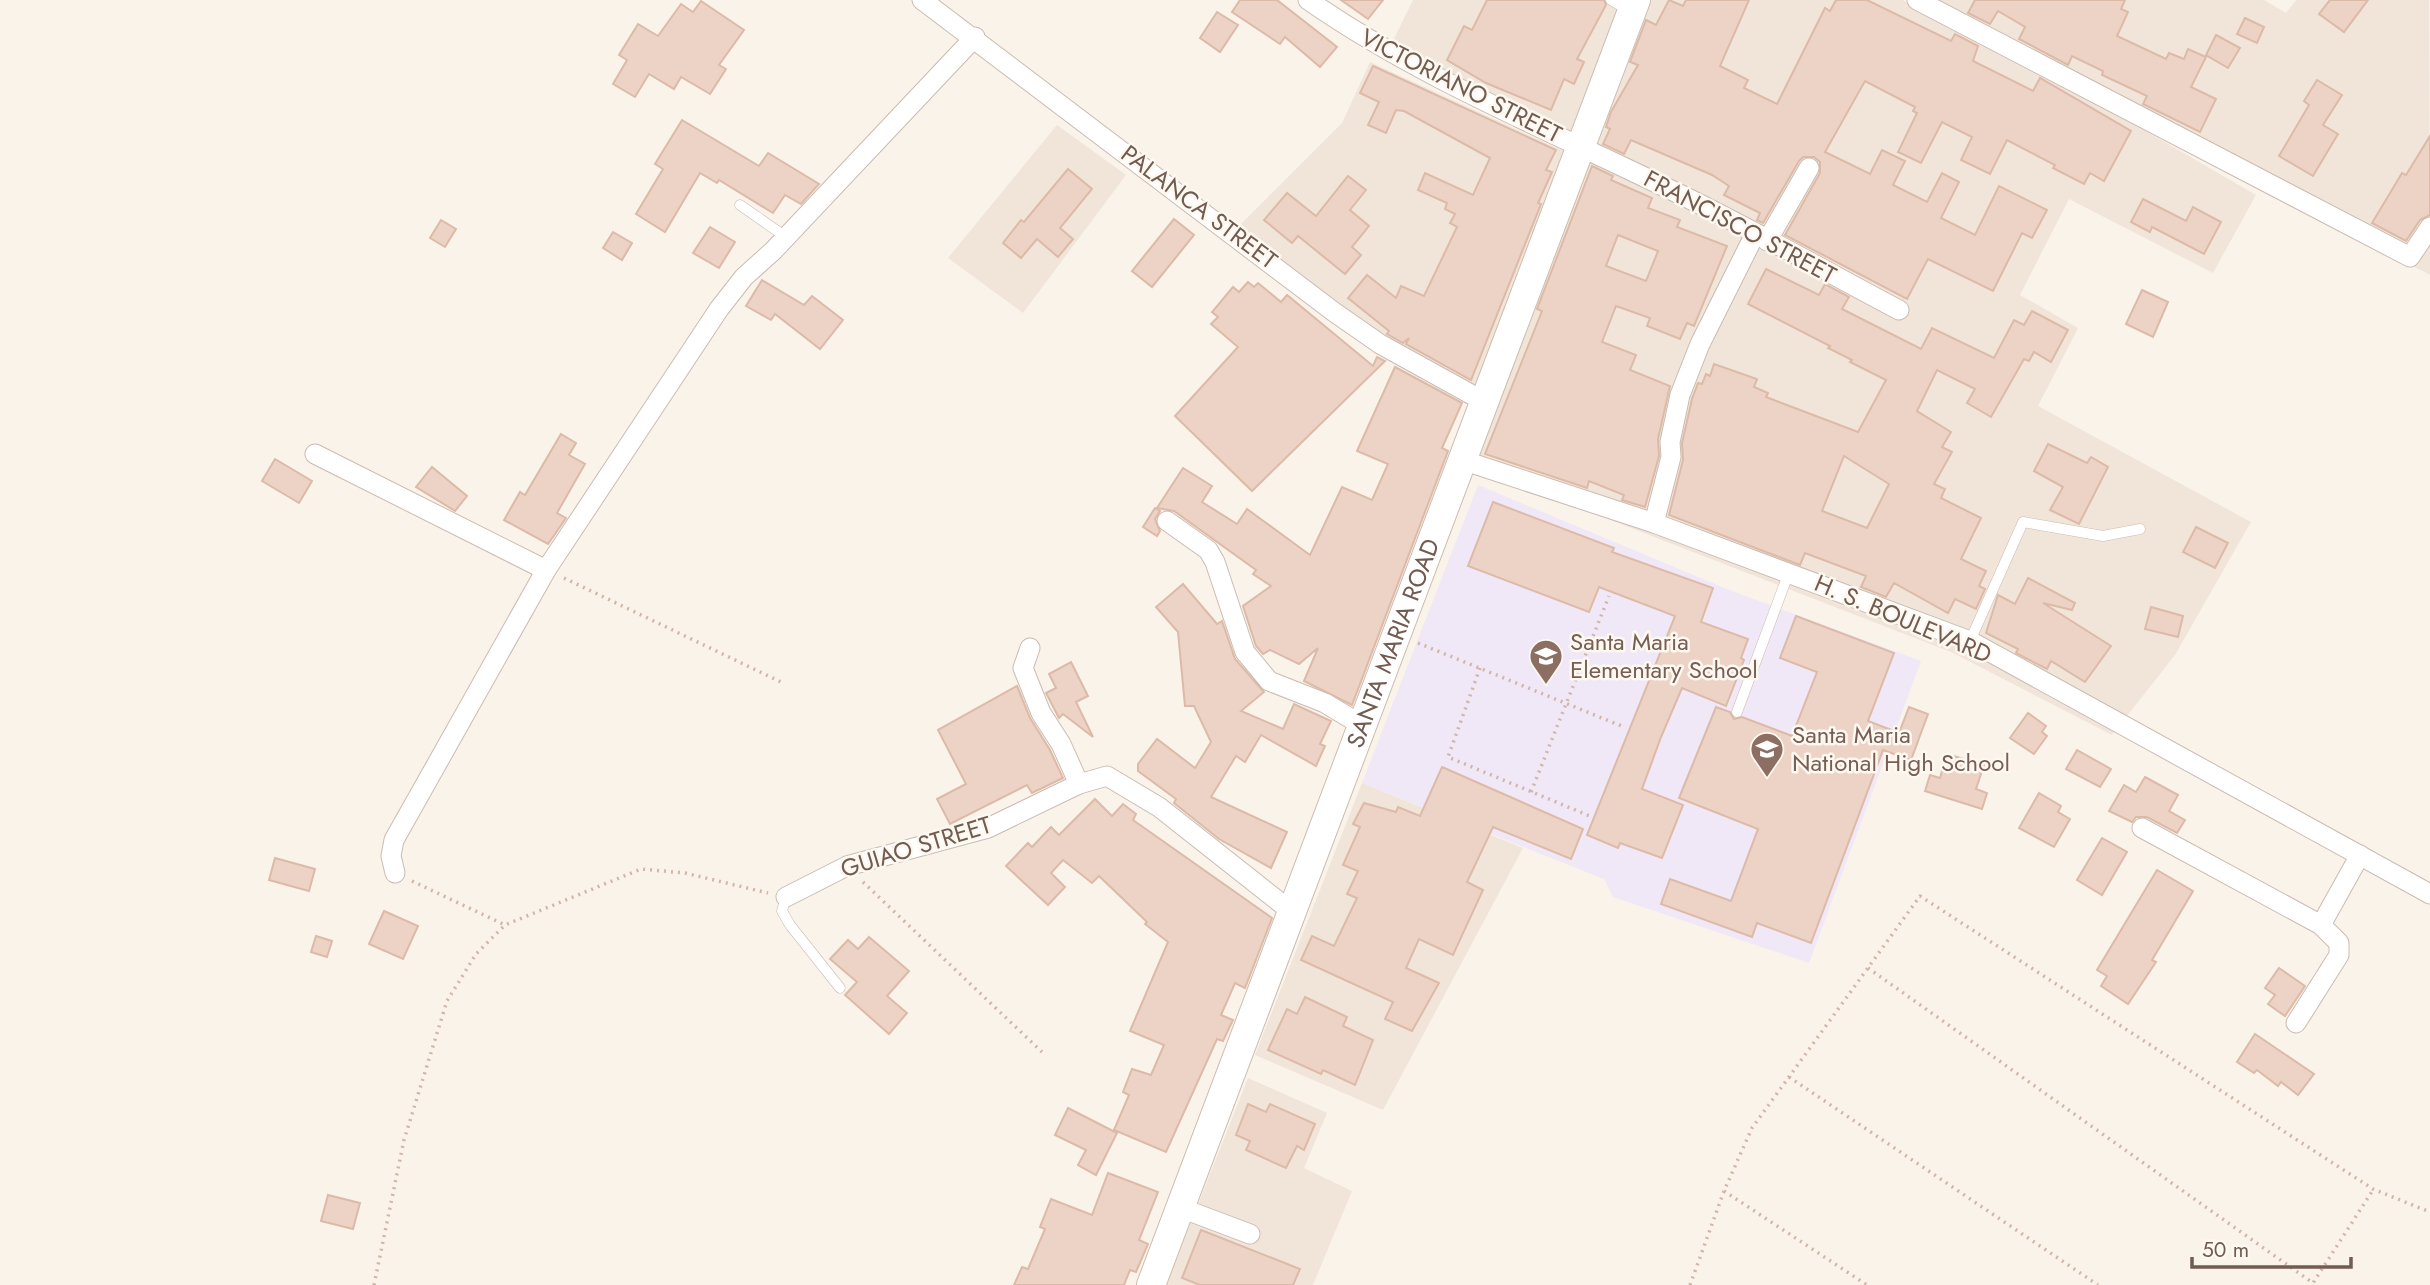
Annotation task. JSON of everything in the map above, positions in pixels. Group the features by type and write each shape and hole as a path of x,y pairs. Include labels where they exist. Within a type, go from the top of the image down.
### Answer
{"main road":[{"name":"SANTA MARIA ROAD","path":"1152,1285 1581,146 1626,4"}],"street":[{"name":"PALANCA STREET","path":"922,0 975,37 1334,312 1380,344 1485,402"},
{"name":"VICTORIANO STREET","path":"1308,0 1358,35 1461,92 1581,146"},
{"path":"1917,0 2410,257 2430,227"},
{"path":"395,873 391,856 394,840 547,570 719,309 744,277 786,237 975,37"},
{"name":"FRANCISCO STREET","path":"1581,146 1899,310"},
{"path":"1654,523 1671,457 1670,442 1681,395 1700,344 1761,237 1809,167"},
{"path":"315,454 547,570"},
{"name":"H. S. BOULEVARD","path":"1462,460 1654,523 1970,641 2430,894"},
{"path":"1167,521 1208,551 1215,562 1245,652 1269,681 1325,703 1363,726"},
{"path":"1030,648 1023,668 1041,713 1061,744 1079,784"},
{"name":"GUIAO STREET","path":"786,897 847,866 988,828 1079,784 1107,776 1129,787 1292,912"},
{"path":"2142,828 2321,925 2339,943 2339,955 2296,1024"},
{"path":"2321,925 2360,855"},
{"path":"1181,1208 1250,1234"}],"lane":[{"path":"740,205 786,237"},
{"path":"1970,641 2023,522 2103,536 2140,529"},
{"path":"1737,712 1789,572"},
{"path":"786,897 782,911 790,925 841,988"}],"path":[{"path":"547,570 781,682"},
{"path":"1531,792 1609,596"},
{"path":"1397,634 1624,727"},
{"path":"1480,668 1448,757 1592,817"},
{"path":"847,866 1042,1052"},
{"path":"374,1285 404,1140 447,1001 476,954 505,925 641,869 685,873 786,897"},
{"path":"395,873 505,925"},
{"path":"1690,1285 1724,1191 1752,1128 1920,896 2373,1189 2430,1212"},
{"path":"1868,968 2313,1283 2373,1189"},
{"path":"1789,1077 2098,1285"},
{"path":"1724,1191 1867,1285"}],"shaded area":[{"path":"1413,0 1623,0 1567,145 1386,55"},
{"path":"1637,0 1903,0 1930,17 2037,68 2256,195 2213,273 2069,199 2020,295 2078,328 2038,406 2251,522 2175,655 2112,735 1951,652 1471,466"},
{"path":"1910,0 2264,0 2286,13 2296,0 2429,0 2430,275"},
{"path":"1370,62 1568,153 1475,392 1416,364 1230,235 1342,123"},
{"path":"1057,125 1126,175 1023,313 948,258"},
{"path":"1478,485 1727,589 1921,661 1809,963 1613,897 1604,879 1362,783"},
{"path":"1362,783 1523,848 1383,1110 1255,1055"},
{"path":"1248,1078 1327,1113 1304,1168 1352,1191 1313,1285 1166,1285"}],"building":[{"path":"1240,0 1277,0 1337,47 1320,67 1285,37 1280,44 1232,12"},
{"path":"1341,0 1383,0 1368,19"},
{"path":"1487,0 1604,0 1606,5 1577,59 1584,62 1574,84 1564,79 1551,110 1486,83 1447,60 1464,26 1472,30"},
{"path":"1669,0 1683,6 1686,0 1749,0 1720,66 1748,80 1744,88 1777,104 1825,8 1830,11 1836,0 1867,0 1951,41 1955,34 1978,46 1973,61 2033,91 2040,78 2131,131 2104,181 2090,173 2084,184 2053,168 2055,165 2007,140 1990,174 1961,160 1972,137 1942,122 1921,163 1898,152 1917,113 1913,111 1915,107 1865,81 1825,152 1870,174 1882,150 1905,161 1893,185 1927,202 1942,173 1959,182 1941,218 1975,235 1999,186 2047,210 2032,238 2022,233 1993,291 1928,259 1907,299 1785,235 1820,173 1820,162 1814,157 1803,157 1799,161 1763,223 1757,220 1760,213 1724,195 1729,186 1712,175 1631,140 1624,154 1603,144 1610,129 1606,127 1611,112 1638,65 1630,62 1646,20 1656,25"},
{"path":"1975,0 2125,0 2121,9 2128,12 2117,36 2166,59 2169,53 2184,59 2188,49 2206,57 2191,87 2216,99 2200,132 2143,104 2147,96 2102,75 2103,71 2072,56 2068,65 2019,39 2025,27 1998,11 1990,24 1968,13"},
{"path":"2330,0 2368,0 2344,32 2319,14"},
{"path":"701,1 744,30 719,65 726,69 710,94 681,77 674,89 649,74 635,97 613,84 627,60 619,55 638,24 658,36 681,4 693,12"},
{"path":"1217,12 1238,25 1220,52 1200,38"},
{"path":"2245,18 2264,27 2257,43 2237,34"},
{"path":"2216,35 2240,48 2228,68 2206,55"},
{"path":"1373,66 1556,150 1546,170 1552,172 1538,203 1541,204 1471,380 1406,344 1409,338 1403,343 1387,334 1389,331 1348,298 1367,275 1396,298 1401,286 1424,296 1457,227 1450,223 1455,214 1445,209 1447,203 1418,190 1425,173 1473,195 1490,158 1404,111 1396,110 1386,133 1368,125 1379,102 1360,93"},
{"path":"2317,80 2342,95 2323,125 2338,134 2313,176 2279,156 2309,105 2304,101"},
{"path":"682,120 759,166 768,153 819,184 801,204 785,195 773,213 719,180 717,183 700,173 665,232 636,214 663,169 655,164"},
{"path":"2430,136 2430,215 2420,220 2406,241 2372,223 2402,173 2406,175"},
{"path":"1592,166 1613,176 1611,180 1652,198 1648,208 1680,220 1677,227 1727,246 1694,326 1687,323 1680,339 1647,326 1650,318 1616,306 1602,342 1636,355 1630,370 1670,386 1658,439 1659,456 1645,507 1622,500 1624,495 1589,481 1587,488 1485,454 1542,311 1537,309","holes":["1618,235 1658,251 1646,281 1606,266"]},
{"path":"1068,169 1092,189 1060,228 1073,239 1058,257 1037,239 1021,258 1003,243"},
{"path":"1348,176 1366,190 1350,210 1369,226 1352,247 1361,255 1345,274 1298,236 1292,243 1264,220 1287,193 1316,216"},
{"path":"2143,199 2186,221 2193,207 2221,222 2204,254 2152,227 2150,232 2131,222"},
{"path":"1174,219 1194,235 1152,287 1132,271"},
{"path":"441,220 456,229 445,247 430,238"},
{"path":"710,227 735,242 719,268 693,253"},
{"path":"613,232 632,243 622,260 603,248"},
{"path":"1766,269 1819,295 1825,284 1849,297 1842,309 1921,349 1932,328 1994,358 2014,320 2024,325 2032,311 2068,330 2051,362 2034,352 2029,361 2024,359 1991,417 1967,403 1975,389 1937,370 1917,411 1951,432 1942,447 1952,452 1934,484 1945,489 1941,498 1981,518 1961,559 1986,571 1979,586 1985,589 1976,609 1955,599 1948,613 1894,583 1886,597 1861,587 1866,576 1805,553 1800,565 1669,515 1683,460 1682,443 1692,399 1698,383 1702,384 1706,374 1710,376 1714,364 1757,379 1754,387 1768,393 1766,397 1858,432 1886,380 1850,362 1852,360 1828,348 1830,346 1748,304","holes":["1844,456 1889,484 1867,528 1822,511"]},
{"path":"762,280 804,305 812,296 843,320 820,349 775,314 771,320 746,306"},
{"path":"1248,282 1254,287 1258,283 1281,302 1287,295 1373,366 1377,357 1385,361 1252,491 1175,416 1238,347 1211,324 1218,317 1212,312 1233,287 1239,292"},
{"path":"2142,290 2168,302 2153,337 2126,324"},
{"path":"1395,367 1462,403 1442,448 1448,451 1352,705 1304,681 1318,648 1299,664 1270,650 1263,654 1256,646 1243,606 1271,586 1253,574 1256,570 1174,511 1157,508 1183,468 1212,486 1202,502 1237,524 1247,509 1310,555 1342,487 1372,500 1388,464 1357,451"},
{"path":"561,434 576,443 569,455 585,464 557,513 566,518 548,544 504,520 520,492 525,495"},
{"path":"2048,444 2087,463 2091,457 2108,467 2079,524 2050,510 2063,487 2034,471"},
{"path":"275,459 312,481 299,503 262,481"},
{"path":"432,467 467,496 455,511 416,487"},
{"path":"1493,502 1614,548 1612,552 1713,588 1701,622 1748,639 1741,658 1744,660 1726,706 1682,688 1661,737 1642,789 1683,805 1662,858 1620,843 1618,848 1587,835 1675,616 1599,587 1589,612 1468,566"},
{"path":"1155,508 1160,511 1155,519 1160,531 1157,536 1143,527"},
{"path":"2196,527 2228,543 2215,568 2183,552"},
{"path":"2028,578 2075,603 2072,610 2043,603 2111,646 2085,682 2051,661 2047,669 2016,653 2018,649 1986,633 1998,595 2015,604"},
{"path":"1183,584 1217,624 1222,621 1235,659 1264,692 1241,711 1283,729 1294,704 1331,721 1320,744 1325,746 1316,766 1261,735 1245,762 1236,756 1211,797 1287,832 1271,868 1219,839 1174,803 1176,799 1138,771 1138,764 1157,739 1195,768 1211,742 1194,706 1185,706 1178,632 1156,607"},
{"path":"2151,607 2183,616 2178,637 2145,629"},
{"path":"1796,616 1894,653 1868,721 1899,733 1909,707 1928,714 1911,760 1883,750 1811,943 1757,923 1752,937 1661,904 1670,879 1731,901 1758,829 1679,798 1716,707 1730,712 1734,719 1742,717 1792,736 1817,672 1780,658"},
{"path":"1071,662 1088,696 1076,702 1093,737 1063,714 1059,718 1046,693 1056,688 1049,674"},
{"path":"1017,686 1030,718 1050,750 1063,778 1032,793 1027,785 950,824 937,799 966,784 938,730"},
{"path":"2028,713 2046,726 2042,732 2047,736 2034,754 2010,738"},
{"path":"2077,750 2111,769 2100,787 2066,769"},
{"path":"1947,754 1984,765 1976,789 1987,793 1982,809 1925,791 1930,775 1940,778"},
{"path":"1442,767 1583,829 1571,859 1493,827 1467,882 1483,890 1453,955 1419,939 1406,968 1439,983 1412,1031 1385,1019 1393,1002 1301,960 1312,936 1334,946 1357,898 1347,894 1358,871 1343,865 1360,827 1353,824 1364,803 1396,812 1398,807 1420,816"},
{"path":"2145,777 2178,795 2169,811 2185,820 2177,833 2147,817 2136,817 2132,822 2109,811 2124,785 2136,792"},
{"path":"2039,793 2061,806 2058,812 2070,819 2054,847 2019,828"},
{"path":"1095,799 1112,816 1123,804 1136,814 1133,820 1272,918 1245,988 1235,983 1221,1015 1233,1020 1223,1041 1217,1039 1166,1152 1114,1130 1129,1095 1123,1092 1132,1069 1151,1075 1164,1045 1130,1031 1168,942 1145,924 1147,922 1099,876 1092,883 1063,860 1051,873 1065,887 1048,905 1006,866 1028,843 1032,847 1051,827 1059,835"},
{"path":"2102,838 2127,852 2102,895 2077,880"},
{"path":"275,858 315,869 309,891 269,880"},
{"path":"2157,870 2193,891 2152,960 2156,962 2128,1004 2101,986 2107,976 2097,970"},
{"path":"384,911 418,926 403,959 369,944"},
{"path":"316,936 332,941 327,957 311,952"},
{"path":"869,937 909,971 887,996 907,1013 889,1034 845,995 857,982 830,959 848,940 858,949"},
{"path":"2279,968 2305,986 2285,1016 2268,1004 2275,995 2265,988"},
{"path":"1305,997 1347,1017 1343,1026 1373,1040 1355,1085 1323,1070 1321,1074 1268,1050 1287,1009 1297,1014"},
{"path":"2255,1034 2314,1074 2298,1095 2281,1082 2278,1086 2257,1070 2254,1073 2237,1062"},
{"path":"1248,1104 1266,1112 1270,1104 1315,1124 1304,1150 1297,1146 1286,1168 1246,1150 1250,1141 1236,1135"},
{"path":"1068,1108 1117,1133 1096,1175 1078,1165 1086,1150 1055,1135"},
{"path":"1108,1173 1158,1192 1139,1240 1148,1244 1136,1272 1130,1270 1124,1285 1014,1285 1022,1267 1028,1269 1045,1229 1040,1227 1051,1199 1092,1215"},
{"path":"328,1195 360,1203 353,1229 321,1221"},
{"path":"1201,1230 1300,1269 1293,1285 1200,1285 1182,1278"}],"place":[{"name":"Santa Maria Elementary School","path":"1546,686"},
{"name":"Santa Maria National High School","path":"1767,779"}]}
